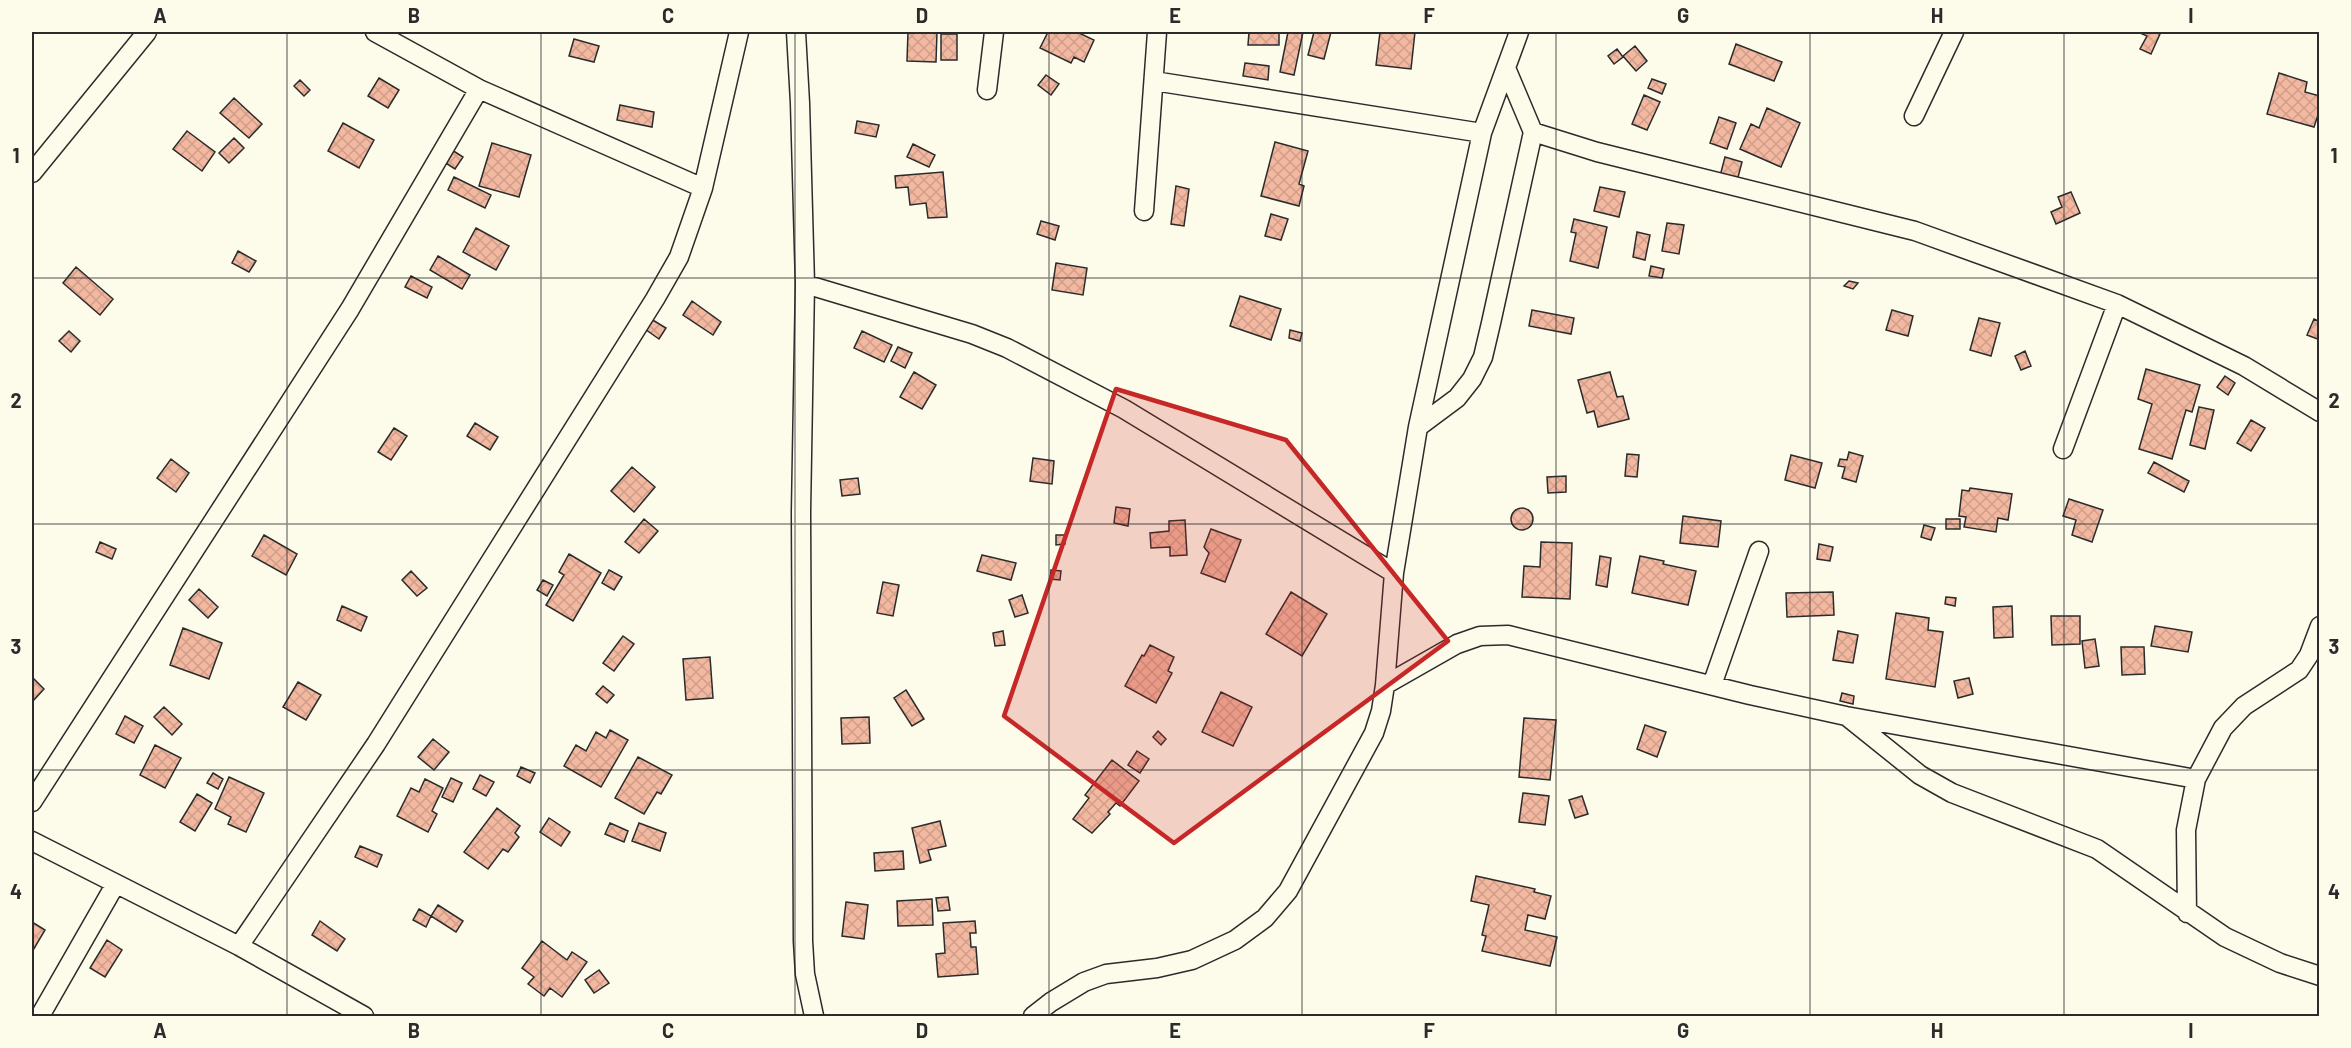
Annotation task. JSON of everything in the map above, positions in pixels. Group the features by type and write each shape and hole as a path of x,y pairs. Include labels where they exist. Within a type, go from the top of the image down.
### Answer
{"street":[{"path":"32,174 147,32"},
{"path":"375,32 479,89 703,188"},
{"path":"239,946 376,744 655,299 679,257 703,188 739,32"},
{"path":"796,32 805,284 801,512 803,929 805,974 814,1017"},
{"path":"987,90 994,32"},
{"path":"1144,212 1157,32"},
{"path":"1033,1017 1054,1009 1084,982 1106,974 1157,968 1192,960 1235,940 1265,918 1288,891 1374,733 1381,711 1385,685 1394,573 1418,427 1482,133 1519,32"},
{"path":"1914,116 1954,32"},
{"path":"1418,427 1457,398 1472,379 1483,357 1533,132 1506,68"},
{"path":"1154,81 1482,133"},
{"path":"32,802 350,309 479,89"},
{"path":"1533,132 1598,152 1915,231 2116,304 2244,366 2319,412"},
{"path":"805,284 972,334 1007,348 1124,409 1394,573"},
{"path":"2063,449 2116,304"},
{"path":"1712,685 1759,551"},
{"path":"2187,913 2186,830 2196,779 2223,728 2244,706 2299,670 2309,655 2319,626"},
{"path":"1385,685 1457,644 1480,636 1508,635 1846,716 2196,779"},
{"path":"1846,716 1920,776 1952,793 2097,849 2225,937 2254,952 2319,976"},
{"path":"32,841 239,946 364,1017"},
{"path":"40,1017 115,885"}],"highlighted area":[{"path":"1116,389 1286,440 1448,641 1174,843 1004,716"}],"building":[{"path":"908,32 937,32 936,62 907,61"},
{"path":"1048,32 1077,32 1094,40 1084,62 1074,57 1071,63 1040,48"},
{"path":"1249,32 1279,32 1279,45 1248,45"},
{"path":"1288,32 1303,32 1294,75 1280,72"},
{"path":"1314,32 1331,32 1324,59 1308,55"},
{"path":"1380,32 1415,32 1411,69 1376,65"},
{"path":"2138,32 2160,34 2151,54 2140,49 2147,36"},
{"path":"941,34 957,34 957,60 941,60"},
{"path":"574,39 599,46 594,62 569,56"},
{"path":"1736,44 1782,62 1774,81 1729,64"},
{"path":"1635,46 1647,61 1636,71 1623,56"},
{"path":"1617,49 1623,57 1614,64 1608,56"},
{"path":"1245,63 1269,66 1268,80 1243,76"},
{"path":"2279,73 2307,82 2305,92 2320,96 2320,109 2314,127 2267,114"},
{"path":"1046,75 1059,84 1051,95 1038,85"},
{"path":"379,78 399,90 388,108 368,96"},
{"path":"1652,79 1666,84 1662,94 1648,88"},
{"path":"300,80 310,90 304,96 294,86"},
{"path":"1644,95 1660,102 1647,130 1632,124"},
{"path":"234,98 262,124 249,138 220,113"},
{"path":"620,105 654,112 652,127 617,120"},
{"path":"1767,108 1800,123 1781,167 1740,149 1751,124 1759,128"},
{"path":"1719,117 1736,123 1727,149 1710,143"},
{"path":"857,121 879,125 876,137 855,133"},
{"path":"343,123 374,140 359,168 328,151"},
{"path":"187,131 215,152 202,171 173,149"},
{"path":"234,138 244,148 229,163 219,153"},
{"path":"1275,142 1308,151 1299,184 1304,186 1299,206 1261,196"},
{"path":"492,143 531,155 519,197 479,186"},
{"path":"913,144 935,155 929,167 907,157"},
{"path":"452,150 463,157 455,169 444,162"},
{"path":"1725,157 1742,162 1737,181 1720,176"},
{"path":"943,172 947,217 928,218 926,203 910,205 908,187 896,188 895,176"},
{"path":"454,177 491,195 485,208 448,190"},
{"path":"1176,186 1189,189 1184,226 1171,224"},
{"path":"1600,187 1625,192 1619,217 1594,211"},
{"path":"2071,192 2080,213 2056,224 2051,212 2062,207 2058,197"},
{"path":"1271,214 1288,219 1281,240 1265,236"},
{"path":"1574,219 1607,227 1598,268 1570,261 1576,233 1571,232"},
{"path":"1041,221 1059,226 1055,240 1037,234"},
{"path":"1667,223 1684,225 1679,254 1662,251"},
{"path":"476,228 509,246 496,270 463,252"},
{"path":"1637,232 1650,235 1645,260 1633,257"},
{"path":"238,251 256,261 249,272 232,263"},
{"path":"438,256 470,275 462,289 430,270"},
{"path":"1056,263 1087,268 1083,295 1052,290"},
{"path":"1651,266 1664,269 1662,278 1649,276"},
{"path":"76,267 113,299 100,315 63,283"},
{"path":"411,276 432,287 427,298 405,287"},
{"path":"1849,281 1858,283 1853,289 1844,286"},
{"path":"1240,296 1281,309 1271,340 1230,326"},
{"path":"692,301 721,322 713,335 683,315"},
{"path":"1532,310 1574,318 1571,334 1529,326"},
{"path":"1892,310 1913,316 1908,336 1886,330"},
{"path":"1979,318 2000,323 1991,356 1970,350"},
{"path":"651,319 666,328 659,339 645,329"},
{"path":"2314,319 2320,322 2320,340 2307,335"},
{"path":"1290,330 1302,333 1300,341 1289,338"},
{"path":"69,331 80,341 71,352 59,341"},
{"path":"862,331 892,345 884,362 854,348"},
{"path":"898,347 912,353 905,368 891,361"},
{"path":"2025,351 2031,366 2021,370 2015,356"},
{"path":"2146,369 2200,385 2192,412 2186,410 2172,459 2139,449 2152,404 2138,399"},
{"path":"914,372 936,385 922,409 900,397"},
{"path":"1610,372 1617,397 1623,396 1629,419 1598,427 1594,411 1587,413 1578,380"},
{"path":"2225,376 2235,383 2228,395 2217,387"},
{"path":"2199,407 2214,410 2205,449 2190,445"},
{"path":"2251,420 2265,428 2251,451 2237,443"},
{"path":"475,423 498,437 490,450 467,436"},
{"path":"394,428 407,436 391,460 378,452"},
{"path":"1849,452 1863,456 1856,482 1842,478 1845,467 1838,466 1840,459 1847,460"},
{"path":"1627,454 1639,455 1637,477 1625,476"},
{"path":"1791,455 1822,463 1815,488 1785,480"},
{"path":"1033,458 1054,461 1052,484 1030,481"},
{"path":"171,459 189,473 176,492 157,478"},
{"path":"2154,462 2189,481 2184,492 2148,473"},
{"path":"632,467 655,487 634,512 611,491"},
{"path":"1566,476 1566,492 1548,493 1547,477"},
{"path":"858,478 860,494 842,496 840,480"},
{"path":"1970,488 2012,494 2008,520 1998,518 1996,532 1964,527 1966,517 1959,516 1962,490 1969,491"},
{"path":"2069,499 2103,510 2092,542 2072,535 2076,520 2063,516"},
{"path":"1116,507 1130,509 1128,526 1114,523"},
{"path":"1522,508 1532,515 1533,519 1526,529 1522,530 1512,523 1511,519 1518,509"},
{"path":"1683,516 1721,521 1718,547 1680,543"},
{"path":"644,519 658,531 639,553 625,542"},
{"path":"1946,519 1960,519 1960,529 1946,529"},
{"path":"1185,520 1187,555 1170,556 1170,547 1151,548 1150,533 1169,531 1169,521"},
{"path":"1924,525 1935,528 1931,540 1921,537"},
{"path":"1211,529 1241,540 1225,582 1201,573 1209,553 1204,547"},
{"path":"264,535 297,554 286,575 252,556"},
{"path":"1056,535 1065,535 1065,544 1056,545"},
{"path":"100,542 116,549 112,559 96,552"},
{"path":"1541,542 1572,543 1570,599 1522,597 1524,566 1540,567"},
{"path":"1819,544 1833,547 1830,561 1817,559"},
{"path":"569,554 601,573 573,621 546,605 564,575 559,572"},
{"path":"982,555 1016,563 1011,580 977,571"},
{"path":"1600,556 1611,558 1607,587 1596,585"},
{"path":"1640,556 1696,571 1688,605 1632,593"},
{"path":"609,570 622,577 614,590 602,583"},
{"path":"1051,570 1061,571 1060,580 1050,579"},
{"path":"411,571 427,588 417,596 402,580"},
{"path":"543,580 553,585 547,596 537,590"},
{"path":"883,582 899,585 893,616 877,613"},
{"path":"199,589 218,607 208,618 189,600"},
{"path":"1291,592 1327,614 1302,656 1266,634"},
{"path":"1833,592 1834,615 1787,617 1786,593"},
{"path":"1022,595 1028,613 1015,617 1009,600"},
{"path":"1946,597 1956,598 1955,606 1945,604"},
{"path":"342,606 367,617 361,631 337,620"},
{"path":"2012,606 2013,637 1994,638 1993,607"},
{"path":"1896,613 1929,618 1928,630 1943,632 1935,687 1886,679"},
{"path":"2051,616 2080,616 2080,644 2052,645"},
{"path":"2155,626 2192,632 2188,652 2151,646"},
{"path":"183,628 222,643 209,679 170,665"},
{"path":"1003,631 1005,645 995,646 993,633"},
{"path":"1838,631 1858,635 1853,663 1833,660"},
{"path":"623,636 634,644 614,671 603,663"},
{"path":"2095,639 2099,666 2085,668 2082,641"},
{"path":"1150,645 1174,657 1168,671 1172,673 1156,703 1125,686"},
{"path":"2121,647 2144,647 2145,674 2122,675"},
{"path":"710,657 713,698 686,700 683,659"},
{"path":"32,677 44,689 32,702"},
{"path":"1969,678 1973,694 1958,698 1954,681"},
{"path":"298,682 321,695 306,720 283,707"},
{"path":"603,686 614,695 607,703 596,694"},
{"path":"906,690 924,719 912,726 894,698"},
{"path":"1221,692 1252,707 1233,746 1202,732"},
{"path":"1842,693 1854,696 1853,704 1840,701"},
{"path":"164,707 182,724 172,735 154,717"},
{"path":"125,716 143,726 134,743 116,734"},
{"path":"869,717 870,743 842,744 841,718"},
{"path":"1524,718 1556,720 1550,780 1519,777"},
{"path":"1645,725 1666,732 1657,757 1637,749"},
{"path":"610,730 628,740 601,787 564,766 576,745 586,751 596,732 606,738"},
{"path":"1158,731 1166,739 1161,745 1153,737"},
{"path":"433,739 449,752 434,770 418,757"},
{"path":"155,745 181,758 165,788 140,775"},
{"path":"1137,751 1149,759 1140,773 1128,765"},
{"path":"638,757 672,775 661,794 657,792 644,814 615,798"},
{"path":"1112,760 1139,781 1120,806 1116,803 1108,812 1110,814 1092,833 1073,819 1089,798 1085,795"},
{"path":"521,767 535,773 530,783 517,776"},
{"path":"213,773 223,779 218,789 207,783"},
{"path":"480,775 494,782 486,796 473,789"},
{"path":"229,777 264,793 246,832 228,824 231,817 215,809"},
{"path":"451,778 462,783 453,802 442,797"},
{"path":"425,779 443,788 432,811 437,814 428,832 397,816 411,788 419,792"},
{"path":"1523,793 1549,796 1545,825 1519,822"},
{"path":"197,794 212,803 195,831 180,822"},
{"path":"1582,796 1588,814 1575,818 1569,800"},
{"path":"497,808 520,826 515,833 519,837 508,852 503,849 488,869 464,852"},
{"path":"549,818 570,832 561,846 540,832"},
{"path":"940,821 946,846 928,850 931,860 920,863 912,828"},
{"path":"610,823 628,831 624,842 605,834"},
{"path":"639,823 666,833 660,851 632,841"},
{"path":"360,846 382,855 377,867 355,857"},
{"path":"903,851 904,869 875,871 874,853"},
{"path":"1476,876 1535,889 1534,892 1551,896 1545,919 1528,915 1525,930 1557,937 1550,966 1482,951 1486,936 1482,935 1489,905 1471,901"},
{"path":"948,897 950,910 938,911 936,898"},
{"path":"932,899 933,925 898,926 897,901"},
{"path":"846,902 868,905 864,939 842,936"},
{"path":"438,905 463,921 456,932 431,916"},
{"path":"419,909 431,916 426,927 413,920"},
{"path":"320,921 345,939 337,951 312,935"},
{"path":"975,921 976,933 970,933 971,947 976,947 978,974 938,977 936,954 945,953 943,923"},
{"path":"32,922 45,930 32,952"},
{"path":"107,940 122,950 105,977 90,968"},
{"path":"542,941 567,960 572,952 587,962 562,997 550,988 544,996 528,984 534,977 522,968"},
{"path":"599,970 609,983 594,993 585,980"}]}
